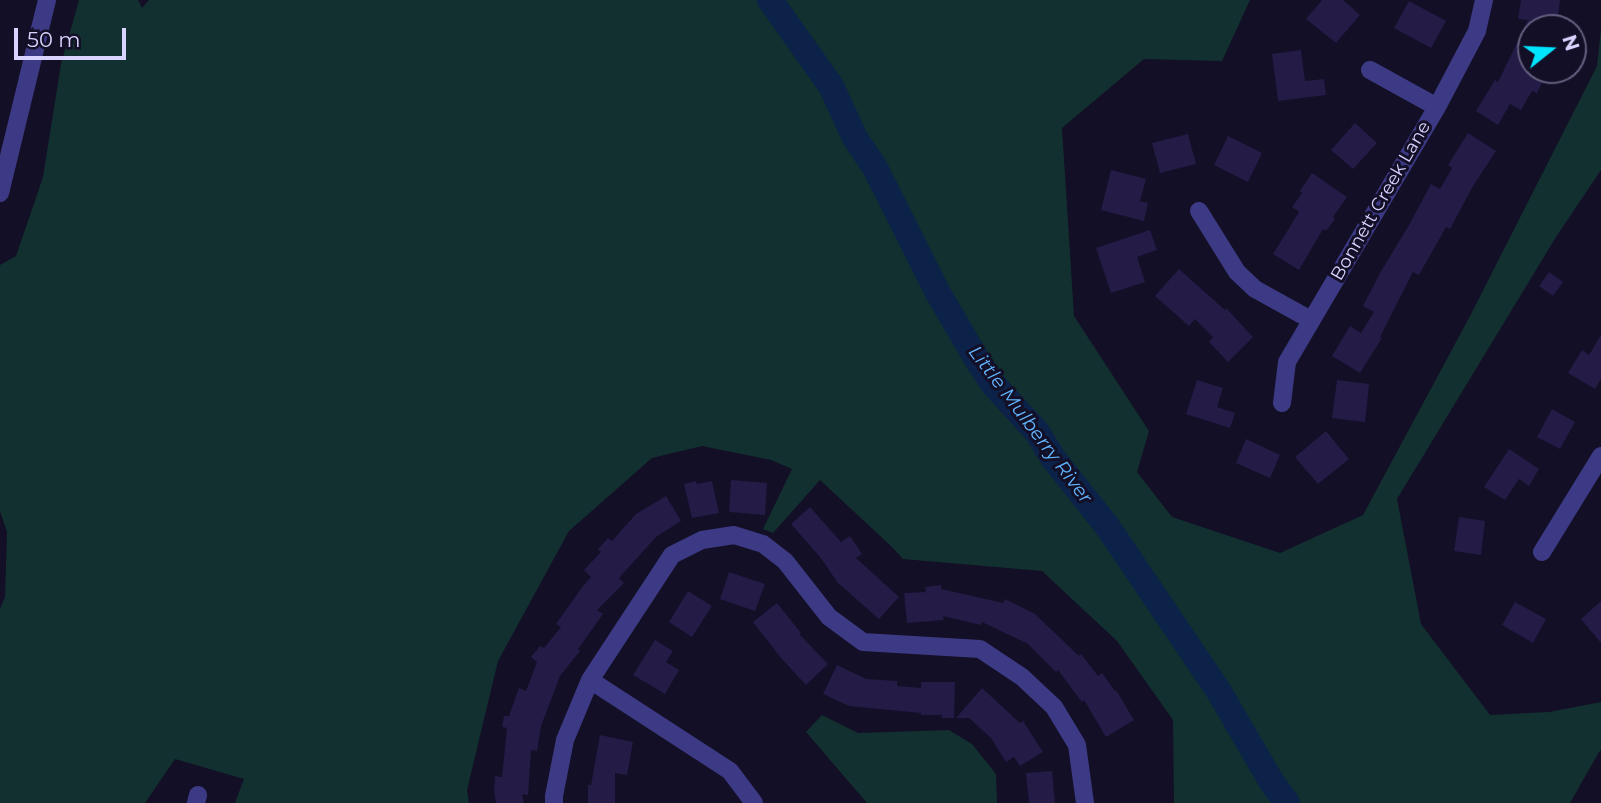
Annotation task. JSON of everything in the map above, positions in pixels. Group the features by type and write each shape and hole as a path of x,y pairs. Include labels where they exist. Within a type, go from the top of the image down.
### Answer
{"street":[{"path":"0,193 47,0"},
{"name":"Bonnett Creek Lane","path":"1282,403 1287,362 1437,107 1477,31 1484,0"},
{"path":"1370,70 1437,107"},
{"path":"1199,211 1237,272 1255,289 1311,320"},
{"path":"1542,552 1601,456"},
{"path":"554,803 565,740 590,680 672,555 702,540 734,535 763,544 785,561 829,617 863,642 980,649 1022,677 1054,707 1077,745 1085,803"},
{"path":"590,680 730,771 754,803"}],"green space":[{"path":"79,0 138,0 142,8 149,0 1250,0 1222,61 1144,59 1062,128 1074,316 1149,431 1137,472 1172,517 1280,553 1363,515 1470,316 1597,66 1601,29 1601,170 1556,237 1397,499 1421,624 1490,715 1549,712 1601,702 1601,750 1570,803 1174,803 1173,720 1117,641 1042,571 903,559 820,480 773,533 763,529 792,469 771,460 702,446 652,458 569,531 498,661 467,790 469,803 235,803 244,779 175,759 145,803 0,803 0,609 5,597 7,532 0,511 0,265 16,256 43,177 61,64"},
{"path":"822,715 858,733 949,730 972,744 996,774 997,803 867,803 806,732"}],"building":[{"path":"1322,0 1343,0 1360,15 1336,43 1306,19"},
{"path":"1521,0 1560,0 1558,14 1519,14"},
{"path":"1409,1 1446,21 1431,48 1394,28"},
{"path":"1517,43 1517,84 1541,84 1537,93 1532,91 1521,110 1510,104 1498,125 1476,111 1495,80 1498,82"},
{"path":"1301,50 1305,81 1324,79 1326,95 1278,101 1272,54"},
{"path":"1355,123 1377,143 1353,169 1331,150"},
{"path":"1468,133 1496,151 1450,229 1446,227 1419,275 1413,272 1380,337 1382,338 1360,373 1332,356 1350,326 1361,333 1374,312 1363,306 1380,273 1431,184 1440,189 1452,168 1448,165"},
{"path":"1188,134 1196,164 1160,173 1152,143"},
{"path":"1228,136 1262,153 1248,182 1214,165"},
{"path":"1111,170 1146,179 1140,201 1148,203 1144,221 1101,210"},
{"path":"1312,173 1347,197 1326,231 1323,229 1299,270 1273,254 1299,212 1292,207"},
{"path":"1150,230 1157,250 1137,257 1145,282 1111,293 1096,248"},
{"path":"1179,269 1225,310 1226,308 1253,337 1228,362 1209,342 1213,337 1195,319 1189,326 1155,296"},
{"path":"1549,272 1563,282 1553,296 1539,286"},
{"path":"1601,335 1601,379 1595,389 1568,373 1582,350 1589,355"},
{"path":"1197,380 1223,388 1217,407 1235,413 1230,428 1186,414"},
{"path":"1337,380 1369,384 1365,422 1332,418"},
{"path":"1552,409 1575,422 1560,449 1537,437"},
{"path":"1326,431 1349,459 1318,484 1295,457"},
{"path":"1246,439 1280,455 1270,478 1236,463"},
{"path":"1509,449 1539,469 1529,486 1519,479 1505,500 1484,487"},
{"path":"731,480 767,483 765,515 729,512"},
{"path":"696,481 697,484 712,481 719,513 692,518 684,484"},
{"path":"666,496 681,521 656,537 619,578 624,583 597,610 603,614 578,649 580,651 560,676 541,726 537,751 531,750 528,795 522,794 524,803 496,803 495,776 502,777 507,728 502,727 504,716 509,716 519,688 526,691 537,662 531,657 540,646 544,648 561,627 556,624 591,577 584,570 601,552 598,549 608,538 612,541 636,514"},
{"path":"810,507 841,542 850,536 862,554 856,558 899,597 879,619 838,583 820,557 791,524"},
{"path":"1459,517 1485,521 1481,555 1454,551"},
{"path":"729,572 765,584 755,611 720,599"},
{"path":"941,585 941,589 1003,603 1005,599 1035,614 1079,656 1081,654 1098,676 1102,673 1134,720 1106,737 1084,700 1082,702 1058,670 1056,672 1028,644 982,622 981,625 943,616 944,620 907,623 904,593 926,592 925,587"},
{"path":"688,591 712,606 692,637 669,622"},
{"path":"1601,601 1601,643 1581,619"},
{"path":"1515,602 1546,619 1533,643 1502,625"},
{"path":"777,603 801,633 799,634 828,664 806,685 753,622"},
{"path":"655,640 673,651 666,662 679,670 665,694 633,675"},
{"path":"837,665 866,679 897,681 897,686 921,688 921,682 955,682 954,718 849,706 823,694"},
{"path":"982,688 1020,723 1023,721 1043,752 1020,766 1014,757 1006,762 991,738 969,718 956,718"},
{"path":"600,735 633,742 627,775 615,773 615,803 588,803 588,785 591,785"},
{"path":"1052,771 1055,803 1029,803 1026,773"}],"waterway":[{"name":"Little Mulberry River","path":"770,0 831,86 855,138 874,166 938,293 979,363 994,385 1037,432 1053,458 1107,526 1218,690 1271,781 1287,803"}]}
